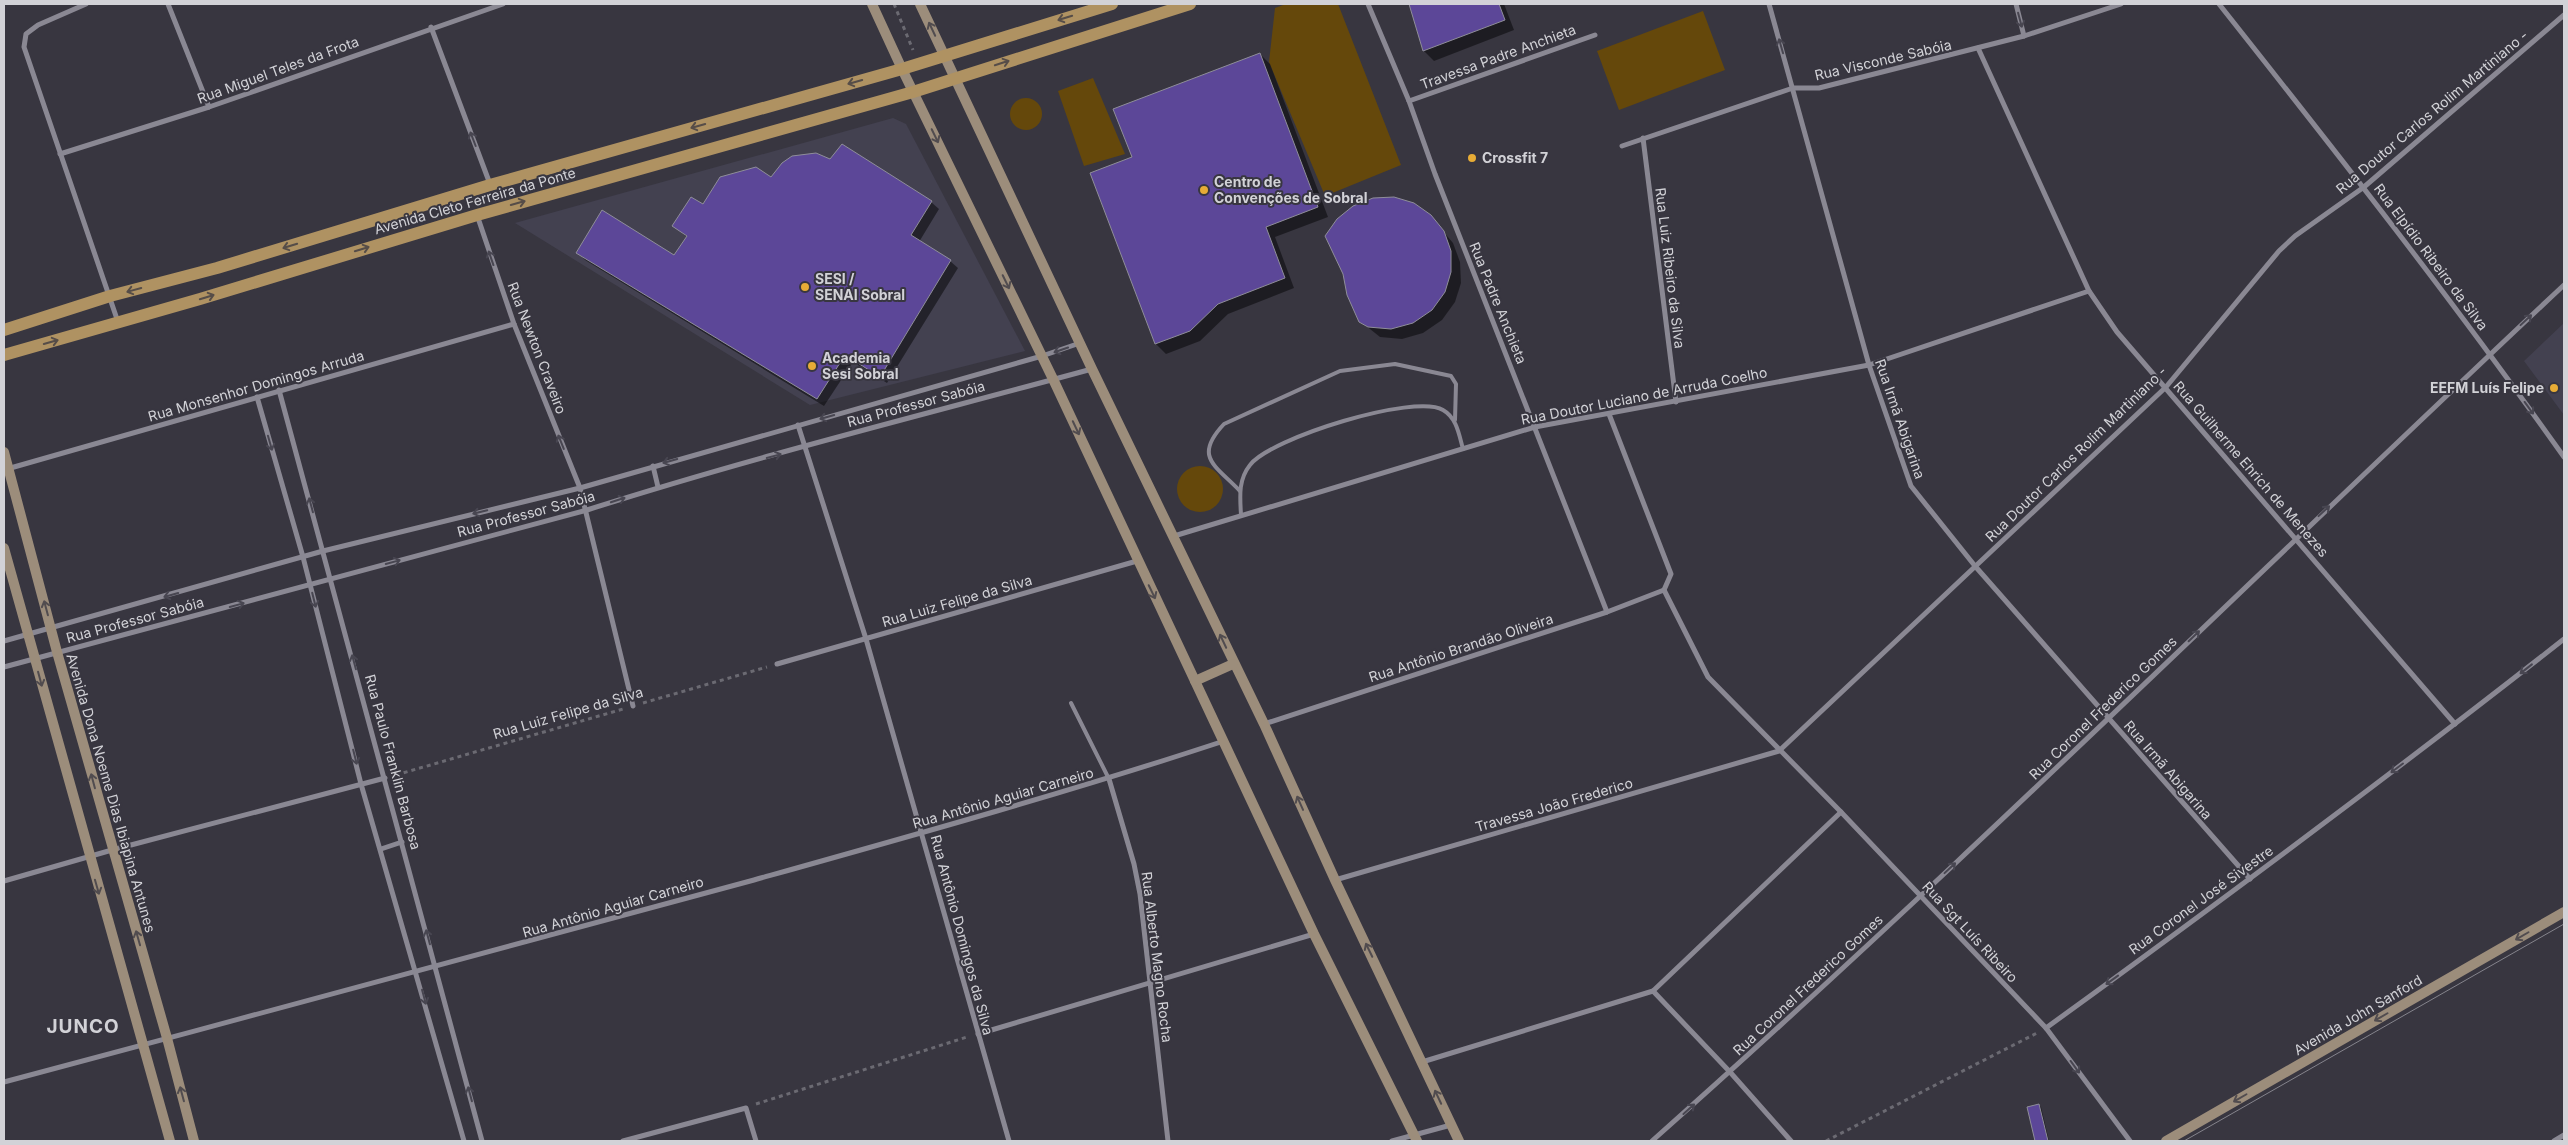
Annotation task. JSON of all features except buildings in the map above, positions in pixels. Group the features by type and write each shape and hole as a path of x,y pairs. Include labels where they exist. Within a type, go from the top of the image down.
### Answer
{"main road":[{"path":"872,4 1053,379 1314,934 1415,1138"},
{"path":"920,4 1092,369 1174,536 1233,664 1264,724 1335,880 1459,1141"},
{"name":"Avenida Cleto Ferreira da Ponte","path":"4,330 110,296 217,268 490,185 902,69 1112,4"},
{"name":"Avenida Cleto Ferreira da Ponte","path":"4,355 477,215 913,92 1190,4"},
{"name":"Avenida Dona Noeme Dias Ibiapina Antunes","path":"4,452 57,652 167,1038 194,1141"},
{"path":"4,548 89,858 170,1141"},
{"path":"1195,681 1233,664"},
{"name":"Avenida John Sanford","path":"2166,1141 2564,912"}],"street":[{"path":"86,4 38,25 26,34 24,47 118,322"},
{"path":"168,4 209,107"},
{"name":"Rua Miguel Teles da Frota","path":"60,154 209,107 431,27 503,4"},
{"name":"Rua Padre Anchieta","path":"1368,4 1409,101 1435,174 1606,612"},
{"name":"Rua Irmã Abigarina","path":"1768,4 1869,365 1911,486 1975,566 2250,879"},
{"path":"2016,4 2024,36"},
{"name":"Rua Visconde Sabóia","path":"1622,146 1793,88 1819,88 1978,48 2024,36 2120,4"},
{"name":"Rua Elpídio Ribeiro da Silva","path":"2219,4 2364,187 2491,354 2564,457"},
{"name":"Rua Doutor Carlos Rolim Martiniano -","path":"1779,751 2166,387 2279,251 2296,236 2364,187 2564,15"},
{"path":"431,27 490,185"},
{"name":"Travessa Padre Anchieta","path":"1409,101 1595,34"},
{"name":"Rua Guilherme Ehrich de Menezes","path":"1978,48 2089,291 2117,332 2455,724"},
{"name":"Rua Luiz Ribeiro da Silva","path":"1643,138 1676,402"},
{"name":"Rua Newton Craveiro","path":"477,215 514,324 580,488 587,510"},
{"name":"Rua Coronel Frederico Gomes","path":"1652,1141 1730,1072 2109,719 2296,538 2564,285"},
{"name":"Rua Doutor Luciano de Arruda Coelho","path":"1174,536 1535,427 1869,365 2089,291"},
{"name":"Rua Monsenhor Domingos Arruda","path":"7,469 514,324"},
{"name":"Rua Professor Sabóia","path":"4,641 323,551 580,488 1042,356 1080,343"},
{"name":"Rua Professor Sabóia","path":"4,667 587,510 658,487 804,448 928,411 1092,369"},
{"name":"Rua Paulo Franklin Barbosa","path":"279,390 386,778 482,1141"},
{"path":"257,396 303,557 361,784 464,1141"},
{"path":"1609,414 1671,574 1664,590"},
{"name":"Rua Antônio Domingos da Silva","path":"798,425 866,639 1009,1141"},
{"path":"653,466 658,487"},
{"path":"587,510 633,706"},
{"name":"Rua Luiz Felipe da Silva","path":"777,664 1137,561"},
{"name":"Rua Antônio Brandão Oliveira","path":"1264,724 1606,612 1664,590"},
{"name":"Rua Sgt Luís Ribeiro","path":"1664,590 1708,678 1841,812 2046,1028 2130,1141"},
{"name":"Rua Coronel José Sivestre","path":"2046,1028 2250,879 2455,724 2564,638"},
{"name":"Rua Antônio Aguiar Carneiro","path":"4,1082 436,968 922,833 1108,779 1224,742"},
{"name":"Travessa João Frederico","path":"1335,880 1779,751"},
{"path":"4,882 112,850 386,778"},
{"name":"Rua Alberto Magno Rocha","path":"1108,779 1134,864 1151,982 1168,1141"},
{"path":"1422,1062 1653,991 1841,812"},
{"path":"381,849 402,842"},
{"path":"978,1034 1314,934"},
{"path":"1653,991 1730,1072 1791,1141"},
{"path":"623,1141 746,1108 756,1141"},
{"path":"1392,1141 1415,1138 1451,1125"},
{"path":"2554,1141 2564,1135"}],"lane":[{"path":"1240,491 1210,461 1207,452 1211,438 1224,424 1340,371 1395,364 1442,372 1451,376 1456,384 1455,420 1464,449"},
{"path":"1241,516 1240,491 1243,475 1252,462 1292,438 1362,415 1430,406 1443,410 1455,420"},
{"path":"1071,703 1108,779"}],"path":[{"path":"894,4 916,58"},
{"name":"Rua Luiz Felipe da Silva","path":"386,778 777,664"},
{"path":"1826,1141 2046,1028"},
{"path":"746,1108 978,1034"}],"shaded area":[{"path":"1286,4 1338,4 1401,165 1325,196 1269,62 1275,8"},
{"path":"1703,11 1725,70 1619,110 1597,51"},
{"path":"1093,78 1125,154 1084,166 1058,91"},
{"path":"1026,98 1032,99 1037,103 1041,108 1041,120 1037,125 1032,129 1026,130 1020,129 1015,125 1011,120 1010,114 1011,108 1015,103 1020,99"},
{"name":"SESI / SENAI Sobral","path":"893,118 906,124 1025,351 810,405 515,223"},
{"name":"EEFM Luís Felipe","path":"2564,323 2564,415 2524,361"},
{"path":"1195,466 1205,466 1219,476 1223,489 1219,502 1213,508 1205,512 1195,512 1181,502 1177,494 1177,484 1187,470"}],"tram line":[{"path":"2184,1141 2564,924"}],"place":[{"name":"Crossfit 7","path":"1472,158"},
{"name":"Centro de Convenções de Sobral","path":"1204,190"},
{"name":"SESI / SENAI Sobral","path":"805,287"},
{"name":"Academia Sesi Sobral","path":"812,366"},
{"name":"EEFM Luís Felipe","path":"2554,388"}],"district":[{"name":"JUNCO","path":"83,1026"}]}
